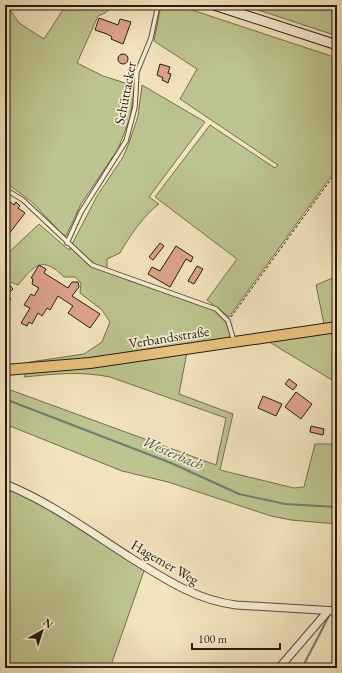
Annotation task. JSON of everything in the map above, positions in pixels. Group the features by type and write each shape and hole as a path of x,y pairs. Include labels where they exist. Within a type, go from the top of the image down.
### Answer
{"main road":[{"name":"Verbandsstraße","path":"5,370 90,363 337,326"}],"street":[{"path":"214,5 337,45"},
{"name":"Hagemer Weg","path":"5,484 45,503 162,578 196,596 236,605 333,611"},
{"path":"279,668 333,611"}],"lane":[{"name":"Schüttacker","path":"67,243 81,212 126,141 135,108 137,72 151,38 158,5"},
{"path":"5,189 23,200 92,265 211,307 222,313 228,321 234,341"}],"path":[{"path":"228,321 337,172"}],"green space":[{"path":"66,5 114,5 105,13 98,16 77,63 103,76 135,86 130,118 118,149 81,204 66,236 61,233 32,202 5,182 5,12 9,8 19,23 44,39"},
{"path":"161,5 177,5 337,58 337,168 229,317 207,300 237,259 155,197 210,125 275,168 278,165 180,99 197,69 154,41"},
{"path":"243,5 337,5 337,36"},
{"path":"142,85 205,122 149,197 159,204 137,227 120,253 107,259 107,268 130,281 211,307 229,325 232,338 159,348 187,352 179,394 233,414 220,470 294,488 304,487 315,444 334,444 337,442 337,524 291,520 271,516 168,482 122,471 5,424 5,388 216,465 226,418 110,377 89,374 57,374 24,377 30,362 84,354 102,342 110,322 102,310 80,293 81,283 75,277 64,277 50,266 39,265 29,272 18,285 5,280 5,256 39,224 69,250 97,196 123,157 138,116"},
{"path":"337,276 337,322 324,324 316,285"},
{"path":"337,330 337,383 266,340"},
{"path":"5,486 22,493 145,568 110,668 5,668"}],"building":[{"path":"99,18 118,25 120,19 131,22 123,44 111,39 112,37 107,34 95,30"},
{"path":"123,54 128,59 123,64 118,59"},
{"path":"160,64 170,67 168,73 171,74 168,83 157,75"},
{"path":"10,202 14,205 16,202 20,206 18,208 25,213 5,239 5,209"},
{"path":"160,243 164,246 153,260 149,257"},
{"path":"176,246 193,257 191,262 186,259 170,287 148,274 152,267 160,271"},
{"path":"39,265 46,269 44,273 68,288 72,282 78,282 79,287 72,296 100,314 90,328 68,313 73,306 58,296 50,310 47,308 42,316 38,313 32,324 29,322 27,326 21,323 30,308 24,305 31,294 34,296 39,288 32,284 33,279 31,278"},
{"path":"197,266 203,269 194,284 188,281"},
{"path":"7,282 13,289 6,296 11,299 5,307 5,285"},
{"path":"289,379 297,385 293,390 285,384"},
{"path":"296,392 312,404 301,419 285,407"},
{"path":"263,396 282,404 276,416 258,408"},
{"path":"311,426 324,429 323,435 310,432"}],"waterway":[{"name":"Westerbach","path":"5,399 171,463 239,494 285,504 337,507"},
{"path":"333,609 337,603"},
{"path":"302,668 331,612"}]}
